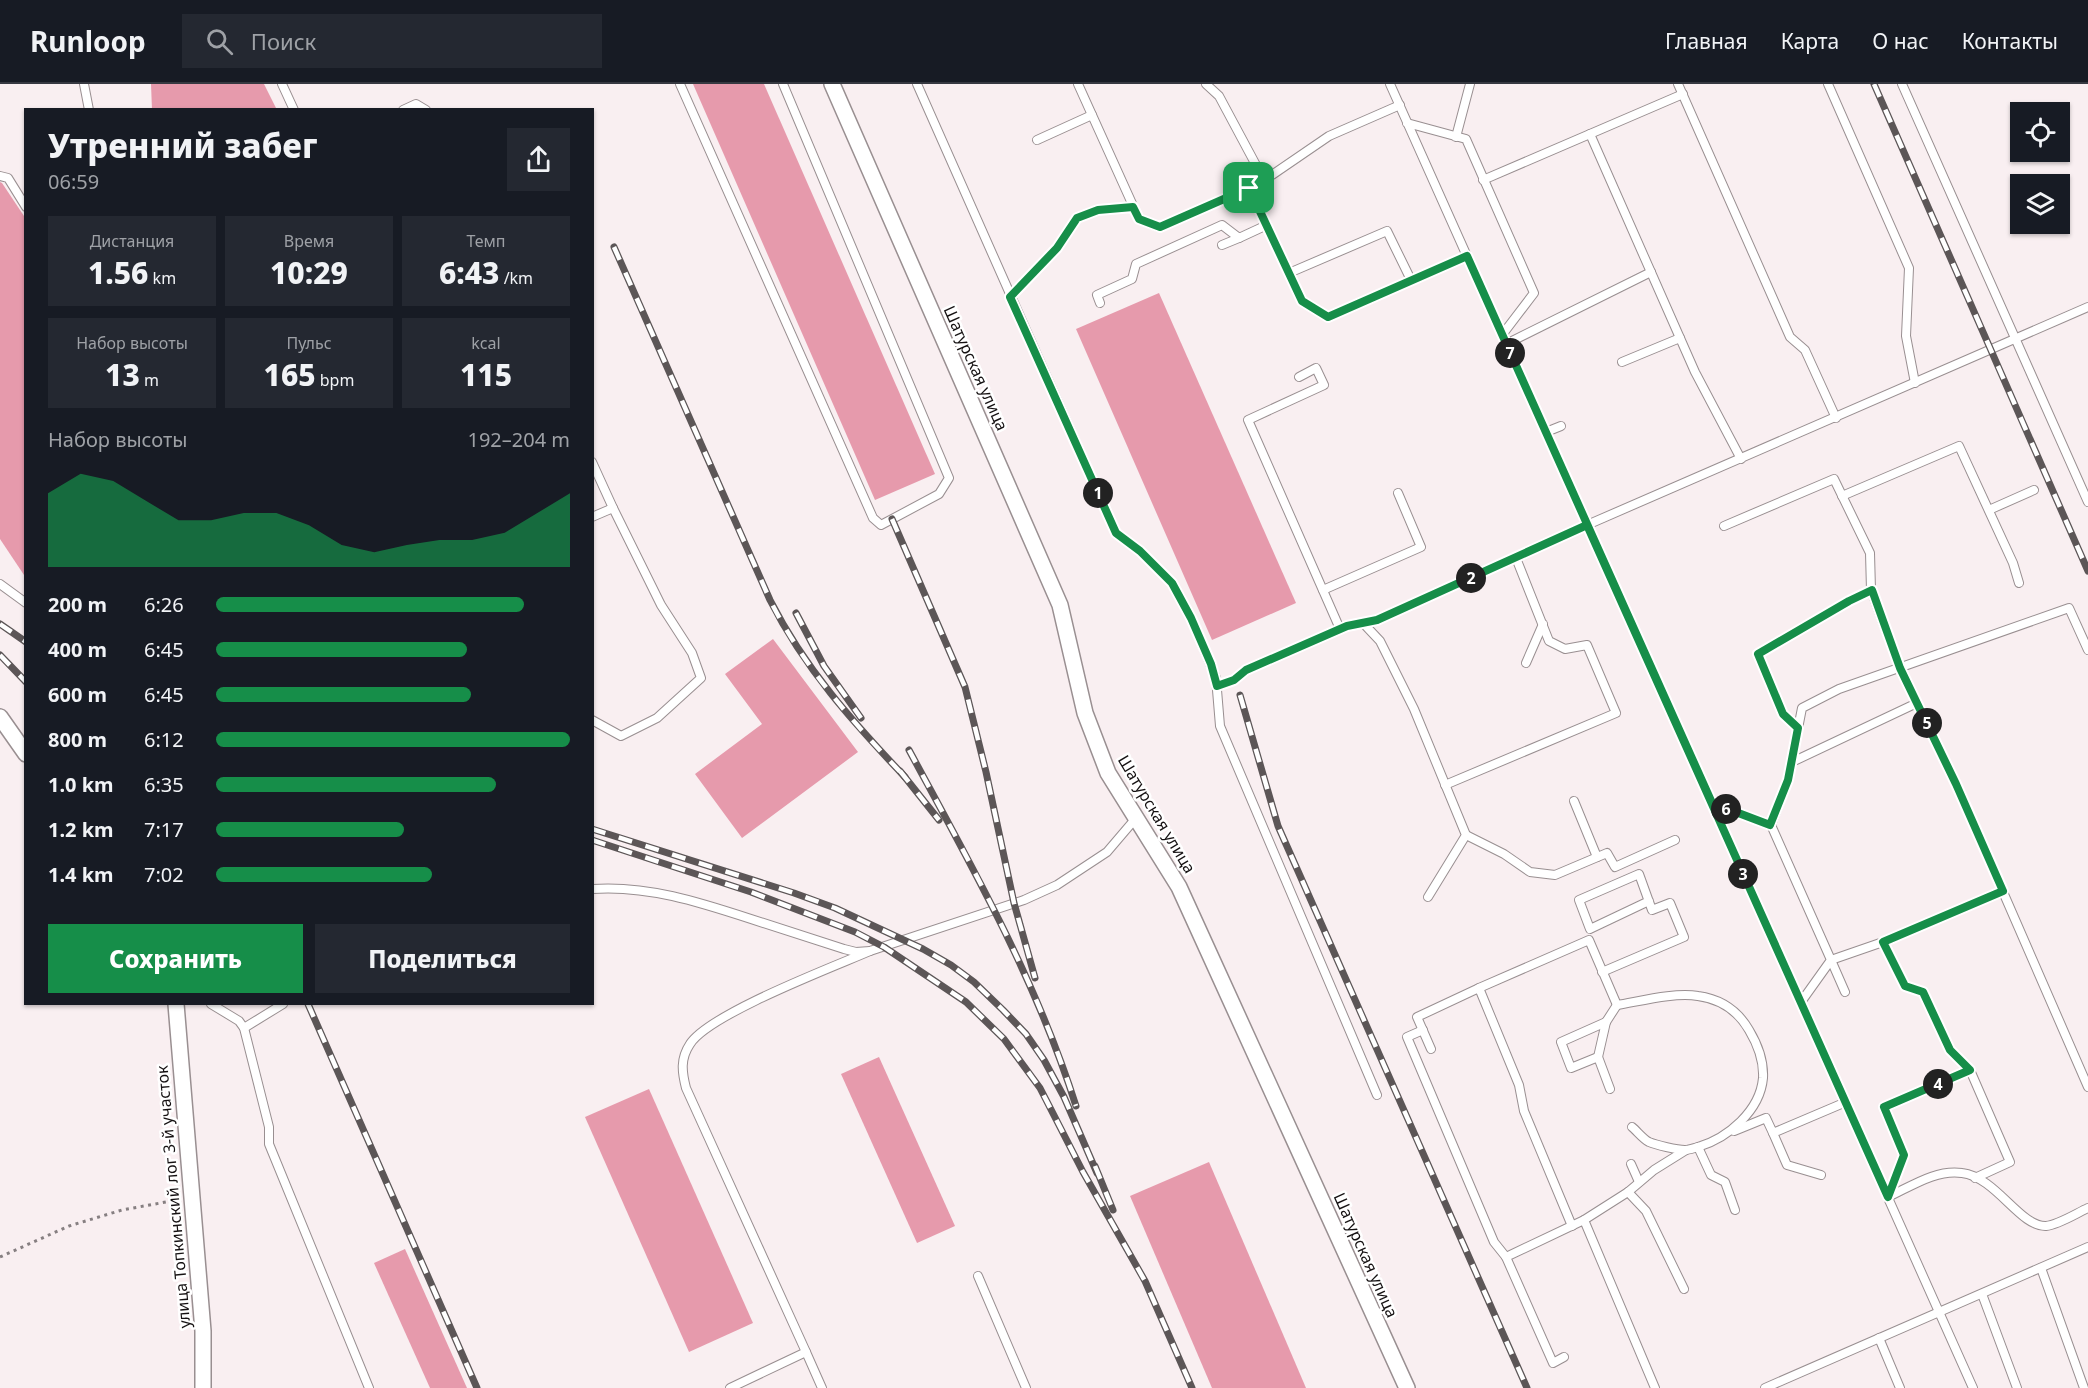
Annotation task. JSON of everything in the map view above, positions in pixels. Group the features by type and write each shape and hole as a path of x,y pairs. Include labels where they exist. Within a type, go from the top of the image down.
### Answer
{"street":[{"name":"Шатурская улица","path":"832,84 1060,605 1085,713 1108,773 1179,887 1407,1388"},
{"path":"0,717 24,751"},
{"name":"улица Топкинский лог 3-й участок","path":"176,1005 203,1331 203,1388"}],"lane":[{"path":"84,84 89,108"},
{"path":"282,84 293,108"},
{"path":"680,84 873,518 881,525 939,494 949,478 783,84"},
{"path":"917,84 1116,533 1140,551 1172,583 1191,618 1211,664 1217,686 1220,726 1377,1095"},
{"path":"1078,84 1139,219 1160,227 1249,188 1329,136 1400,105"},
{"path":"1206,84 1219,96 1264,180"},
{"path":"1390,84 1973,1388"},
{"path":"1456,137 1470,84"},
{"path":"1678,84 1790,338 1805,350 1836,418"},
{"path":"1828,84 1909,268 1906,336 1916,383"},
{"path":"1902,84 2088,502"},
{"path":"1484,180 1683,94"},
{"path":"407,108 416,104 423,108"},
{"path":"1037,140 1092,115"},
{"path":"1407,123 1466,139 1534,294 1502,335"},
{"path":"1590,134 1695,372 1741,459"},
{"path":"0,176 8,178 24,204"},
{"path":"1249,188 1302,301 1328,317 1467,256"},
{"path":"1010,297 1057,248 1077,218 1098,210 1133,207"},
{"path":"1100,303 1097,295 1132,279 1136,264 1222,225 1239,238"},
{"path":"1222,245 1267,225"},
{"path":"1289,273 1387,231 1411,280"},
{"path":"1506,344 1651,272"},
{"path":"1217,686 1234,680 1246,670 1340,629 1377,620 1587,525 2088,307"},
{"path":"1622,362 1680,338"},
{"path":"1299,377 1316,368 1324,385 1248,420 1340,629"},
{"path":"1546,432 1561,426"},
{"path":"1842,496 1959,446 2013,563 2019,583"},
{"path":"594,466 661,605 692,653 701,678 657,718 621,736 594,721"},
{"path":"1724,526 1834,479 1870,553 1872,590 1900,668 1956,784 2088,1087"},
{"path":"1989,510 2034,490"},
{"path":"1323,590 1421,547 1398,493"},
{"path":"594,516 613,508"},
{"path":"1445,785 1616,712 1587,645 1565,649 1549,641 1516,558"},
{"path":"0,584 24,602"},
{"path":"1798,728 1783,714 1758,654 1872,590"},
{"path":"1770,825 1788,780 1802,708 1839,689 2069,608 2088,650"},
{"path":"1363,623 1380,641 1414,709 1466,835 1503,854 1530,872 1555,875 1607,853 1615,867 1675,840"},
{"path":"1526,663 1543,624"},
{"path":"1792,762 1917,703"},
{"path":"1574,801 1597,857"},
{"path":"1712,803 1770,825 1845,992"},
{"path":"822,1388 686,1088 682,1072 683,1058 690,1043 699,1033 748,1005 870,951 1024,900 1057,885 1107,852 1137,818"},
{"path":"1428,897 1466,835"},
{"path":"1602,972 1684,937 1670,903 1653,910 1639,874 1579,900 1590,929 1588,940 1602,972 1617,1005"},
{"path":"594,889 610,888 661,893 703,903 844,949 856,952 870,951"},
{"path":"1801,1002 1832,960 1883,942 2003,891"},
{"path":"1590,929 1649,901"},
{"path":"1431,1049 1417,1017 1588,940"},
{"path":"1883,942 1905,986 1923,992 1950,1050 1970,1070 2010,1162 1975,1178"},
{"path":"1479,988 1519,1085 1524,1111 1572,1226"},
{"path":"1610,1089 1598,1057 1606,1022 1617,1005 1668,997 1698,996 1728,1006 1744,1021 1756,1041 1763,1061 1763,1080 1756,1099 1746,1117 1730,1133"},
{"path":"213,1005 239,1020 244,1028 269,1127 269,1144 369,1388"},
{"path":"244,1028 281,1005"},
{"path":"1598,1057 1571,1068 1561,1042 1606,1022"},
{"path":"1423,1030 1407,1037 1494,1242 1506,1257 1553,1363 1564,1357"},
{"path":"1888,1197 1904,1155 1884,1107 1970,1070"},
{"path":"1773,1133 1846,1102"},
{"path":"1506,1257 1584,1220 1628,1192 1654,1170 1686,1150 1766,1118 1787,1165 1821,1175"},
{"path":"1632,1127 1648,1142 1686,1150"},
{"path":"1698,1147 1711,1175 1725,1182 1735,1210"},
{"path":"1631,1164 1639,1182"},
{"path":"1888,1197 1939,1174 1962,1173 1985,1182 2024,1218 2045,1226 2088,1208"},
{"path":"1628,1192 1646,1211 1684,1289"},
{"path":"1584,1220 1655,1388"},
{"path":"1765,1388 2088,1247"},
{"path":"2041,1268 2084,1388"},
{"path":"978,1276 1026,1388"},
{"path":"1982,1294 2017,1388"},
{"path":"1879,1338 1900,1388"},
{"path":"730,1388 806,1352"}],"path":[{"path":"0,1257 69,1226 122,1210 193,1197"}],"building":[{"path":"151,84 264,84 276,108 152,108"},
{"path":"693,84 764,84 935,474 875,500"},
{"path":"0,182 24,216 24,575 0,539"},
{"path":"1159,293 1296,603 1212,640 1076,329"},
{"path":"773,639 858,752 742,838 695,774 762,724 725,674"},
{"path":"879,1057 955,1226 917,1243 841,1074"},
{"path":"649,1089 753,1323 689,1352 585,1117"},
{"path":"1209,1162 1306,1388 1212,1388 1130,1196"},
{"path":"405,1249 467,1388 430,1388 374,1263"}],"railway":[{"path":"1874,84 2088,571"},
{"path":"614,247 770,600 814,672 866,735 905,777"},
{"path":"892,519 965,687 1014,903 1035,978"},
{"path":"796,613 824,666 861,718"},
{"path":"0,624 24,641"},
{"path":"0,655 24,680"},
{"path":"1240,695 1278,826 1527,1388"},
{"path":"909,750 979,880 1022,968 1060,1058 1076,1106"},
{"path":"900,771 939,820"},
{"path":"594,830 835,908 923,949 951,965 974,982 1026,1034 1044,1060 1064,1097 1097,1173"},
{"path":"594,841 751,892 855,932 884,947 966,1002 1004,1039 1040,1088 1083,1172 1145,1281 1192,1388"},
{"path":"308,1005 477,1388"},
{"path":"1095,1166 1113,1210"}],"route":[{"path":"1249,188 1302,301 1328,317 1467,256 1712,803 1770,825 1788,780 1798,728 1783,714 1758,654 1872,590 1900,668 1956,784 2003,891 1883,942 1905,986 1923,992 1950,1050 1970,1070 1884,1107 1904,1155 1888,1197 1587,525 1377,620 1347,626 1278,655 1246,670 1234,680 1217,686 1211,664 1191,618 1172,583 1140,551 1116,533 1010,297 1057,248 1077,218 1098,210 1133,207 1139,219 1160,227 1249,188"}]}
